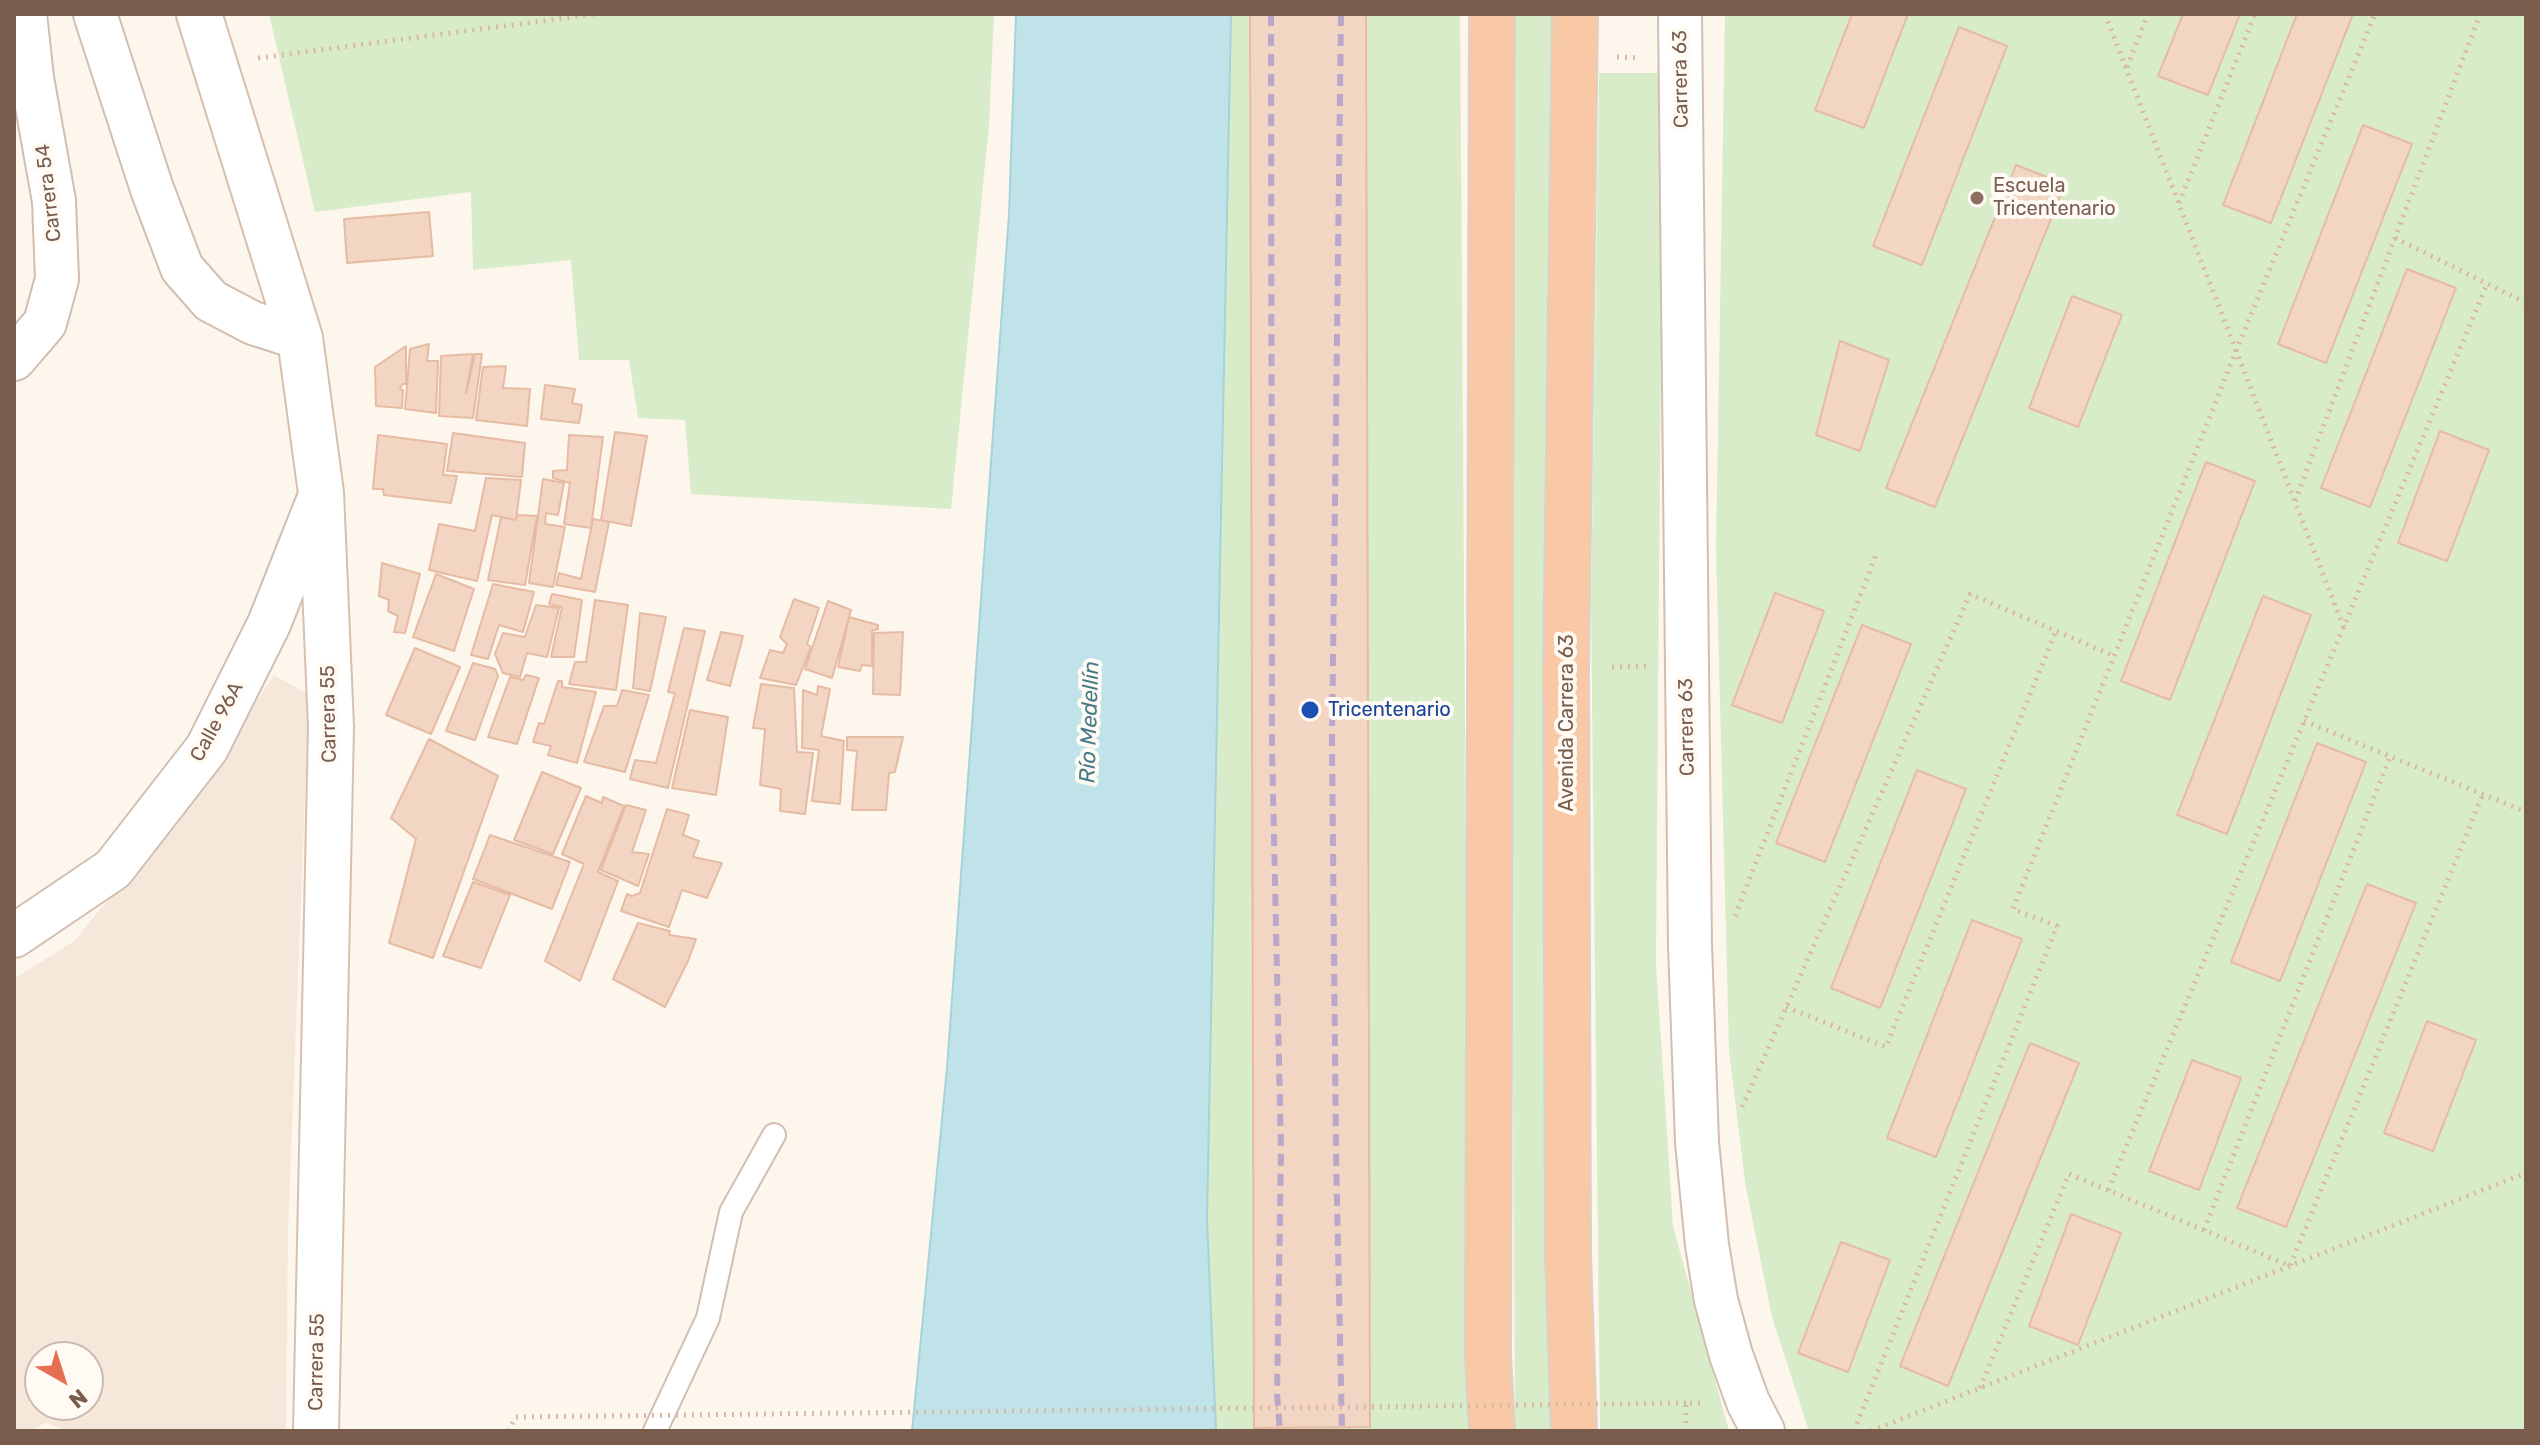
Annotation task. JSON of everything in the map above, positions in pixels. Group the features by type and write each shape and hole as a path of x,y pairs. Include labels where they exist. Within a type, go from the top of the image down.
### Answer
{"highway":[{"path":"1492,14 1488,1294 1492,1431"},
{"name":"Avenida Carrera 63","path":"1574,1431 1568,1256 1566,668 1575,14"}],"main road":[{"name":"Carrera 55","path":"199,14 300,338 321,493 331,727 316,1431"}],"street":[{"name":"Carrera 54","path":"14,359 45,323 57,279 54,201 32,78 25,14"},
{"path":"95,14 152,189 182,268 211,301 253,323 300,338"},
{"name":"Carrera 63","path":"1680,14 1687,665 1697,1142 1716,1300 1731,1355 1748,1402 1763,1431"},
{"name":"Calle 96A","path":"14,936 113,869 207,748 269,624 321,493"}],"lane":[{"path":"655,1431 708,1318 731,1212 774,1135"}],"path":[{"path":"253,59 596,14"},
{"path":"2105,14 2344,628"},
{"path":"2126,68 2148,14"},
{"path":"2179,204 2255,14"},
{"path":"1854,1431 2057,926 2013,909 2236,351 2375,14"},
{"path":"2294,502 2480,14"},
{"path":"2395,238 2526,303"},
{"path":"2108,1190 2487,284"},
{"path":"1733,923 1876,555"},
{"path":"1741,1109 1970,594 2114,656"},
{"path":"1786,1007 1886,1047 2056,631"},
{"path":"1566,668 1687,665"},
{"path":"2304,721 2526,812"},
{"path":"2204,1230 2390,757"},
{"path":"2290,1266 2483,794"},
{"path":"1871,1431 2526,1173"},
{"path":"1980,1388 2069,1174 2290,1266"},
{"path":"508,1431 516,1417 1686,1403 1686,1431"}],"shaded area":[{"path":"274,675 309,695 288,1231 286,1431 64,1431 46,1422 32,1431 14,1431 14,979 74,941 194,796"}],"green space":[{"path":"269,14 994,14 989,125 951,509 691,494 685,420 638,418 629,360 579,360 571,260 473,270 471,192 315,212"},
{"path":"1231,14 1250,14 1255,1428 1370,1426 1366,14 1460,14 1470,1431 1216,1431 1207,1219"},
{"path":"1516,14 1558,14 1554,1431 1515,1431"},
{"path":"1725,14 2526,14 2526,1431 1809,1431 1772,1317 1745,1182 1729,1051 1716,547"},
{"path":"1599,73 1663,73 1656,963 1673,1226 1729,1431 1600,1431 1591,605"}],"water":[{"name":"Río Medellín","path":"1016,14 1231,14 1207,1219 1216,1431 912,1431 947,1068 1009,214"}],"building":[{"name":"Tricentenario","path":"1250,14 1366,14 1370,1427 1254,1428"},
{"path":"1852,14 1908,14 1864,128 1815,110"},
{"path":"2183,14 2240,14 2208,95 2158,76"},
{"path":"2297,14 2353,14 2271,223 2223,205"},
{"path":"1959,27 2007,46 1922,265 1873,246"},
{"path":"2363,125 2412,144 2326,363 2278,344"},
{"path":"2016,165 2065,184 1935,507 1886,488"},
{"path":"429,212 433,256 347,263 344,219"},
{"path":"2407,269 2456,288 2370,507 2321,488"},
{"path":"2072,296 2122,315 2078,427 2029,408"},
{"path":"1840,341 1889,360 1860,451 1816,435"},
{"path":"429,344 427,361 438,361 436,413 405,409 410,349"},
{"path":"406,346 406,384 402,384 400,389 403,390 402,408 376,406 375,367"},
{"path":"473,354 466,393 475,354 482,354 473,418 439,416 441,356"},
{"path":"506,366 503,388 530,389 527,426 476,420 483,367"},
{"path":"545,385 575,389 572,403 582,405 579,423 541,419"},
{"path":"2440,431 2489,450 2447,561 2398,543"},
{"path":"615,432 647,436 631,526 601,520"},
{"path":"453,433 525,443 522,477 447,471"},
{"path":"378,435 447,444 443,475 457,476 451,503 384,495 383,489 373,489"},
{"path":"569,435 603,437 591,528 564,524 570,483 553,478 553,471 567,470"},
{"path":"2206,462 2255,481 2170,700 2121,681"},
{"path":"486,478 521,480 516,520 492,515 477,581 429,570 439,524 475,531"},
{"path":"543,479 564,483 558,515 546,513 545,524 565,527 553,587 529,583"},
{"path":"517,515 537,516 525,585 488,580 501,517 516,520"},
{"path":"593,519 609,522 595,592 556,585 559,573 581,579"},
{"path":"382,563 420,574 405,633 394,632 398,616 388,611 389,600 379,596"},
{"path":"436,574 474,589 454,651 413,637"},
{"path":"493,584 534,592 523,632 499,625 488,659 471,655"},
{"path":"1775,593 1824,611 1782,723 1732,705"},
{"path":"552,594 582,600 574,657 551,657 562,607 549,604"},
{"path":"2263,596 2311,615 2227,834 2177,815"},
{"path":"794,599 819,608 807,644 811,647 796,685 760,678 770,650 783,653 787,644 780,637"},
{"path":"595,600 628,605 616,690 569,684 575,662 586,662"},
{"path":"828,601 851,610 832,678 805,669"},
{"path":"536,605 559,608 547,657 527,653 520,677 503,673 495,654 503,633 525,637"},
{"path":"640,613 666,617 650,691 633,688"},
{"path":"849,617 878,625 878,629 872,631 872,666 862,665 860,671 838,667"},
{"path":"1862,625 1911,644 1825,862 1776,843"},
{"path":"684,628 705,631 668,788 630,779 635,760 656,763 675,693 668,692"},
{"path":"721,632 743,636 730,686 707,680"},
{"path":"903,632 900,695 873,694 874,633"},
{"path":"415,648 460,667 431,734 386,715"},
{"path":"473,663 495,669 498,676 475,740 446,731"},
{"path":"526,675 539,678 517,744 488,737 510,677 523,680"},
{"path":"558,681 562,681 562,687 596,692 577,763 548,755 551,746 533,742 539,723 544,724"},
{"path":"761,684 794,688 797,752 813,753 805,814 780,811 781,789 760,785 765,729 753,728"},
{"path":"818,686 830,689 821,736 844,741 840,804 812,801 819,750 802,748 803,690 817,695"},
{"path":"622,690 649,695 625,772 584,762 604,706 617,706"},
{"path":"690,710 728,717 716,795 672,788"},
{"path":"847,737 903,737 895,772 889,773 886,810 852,810 857,751 847,750"},
{"path":"429,739 498,776 433,958 389,943 416,839 391,818"},
{"path":"2317,743 2366,762 2280,981 2231,962"},
{"path":"1917,770 1966,789 1880,1008 1831,988"},
{"path":"542,772 581,788 553,854 514,840"},
{"path":"586,796 602,803 603,797 624,806 598,872 618,881 580,981 545,961 584,864 562,854"},
{"path":"626,805 646,810 632,852 649,854 638,886 601,870"},
{"path":"667,809 689,815 683,835 699,841 693,857 722,863 707,898 682,890 669,927 621,911 627,894 640,893"},
{"path":"490,835 570,862 552,909 473,879"},
{"path":"473,882 510,895 481,968 443,956"},
{"path":"2367,884 2416,903 2286,1227 2237,1208"},
{"path":"1972,920 2022,939 1936,1157 1887,1138"},
{"path":"638,923 670,931 669,935 696,939 665,1007 613,979"},
{"path":"2427,1021 2476,1040 2433,1151 2384,1133"},
{"path":"2030,1043 2079,1063 1948,1386 1900,1366"},
{"path":"2192,1060 2241,1078 2199,1190 2149,1171"},
{"path":"2071,1214 2121,1233 2078,1345 2029,1326"},
{"path":"1841,1242 1890,1260 1848,1372 1798,1353"}],"railway":[{"path":"1271,14 1272,748 1281,1151 1277,1394 1280,1431"},
{"path":"1341,14 1332,742 1342,1431"}],"place":[{"name":"Escuela Tricentenario","path":"1977,198"},
{"name":"Tricentenario","path":"1310,710"}]}
